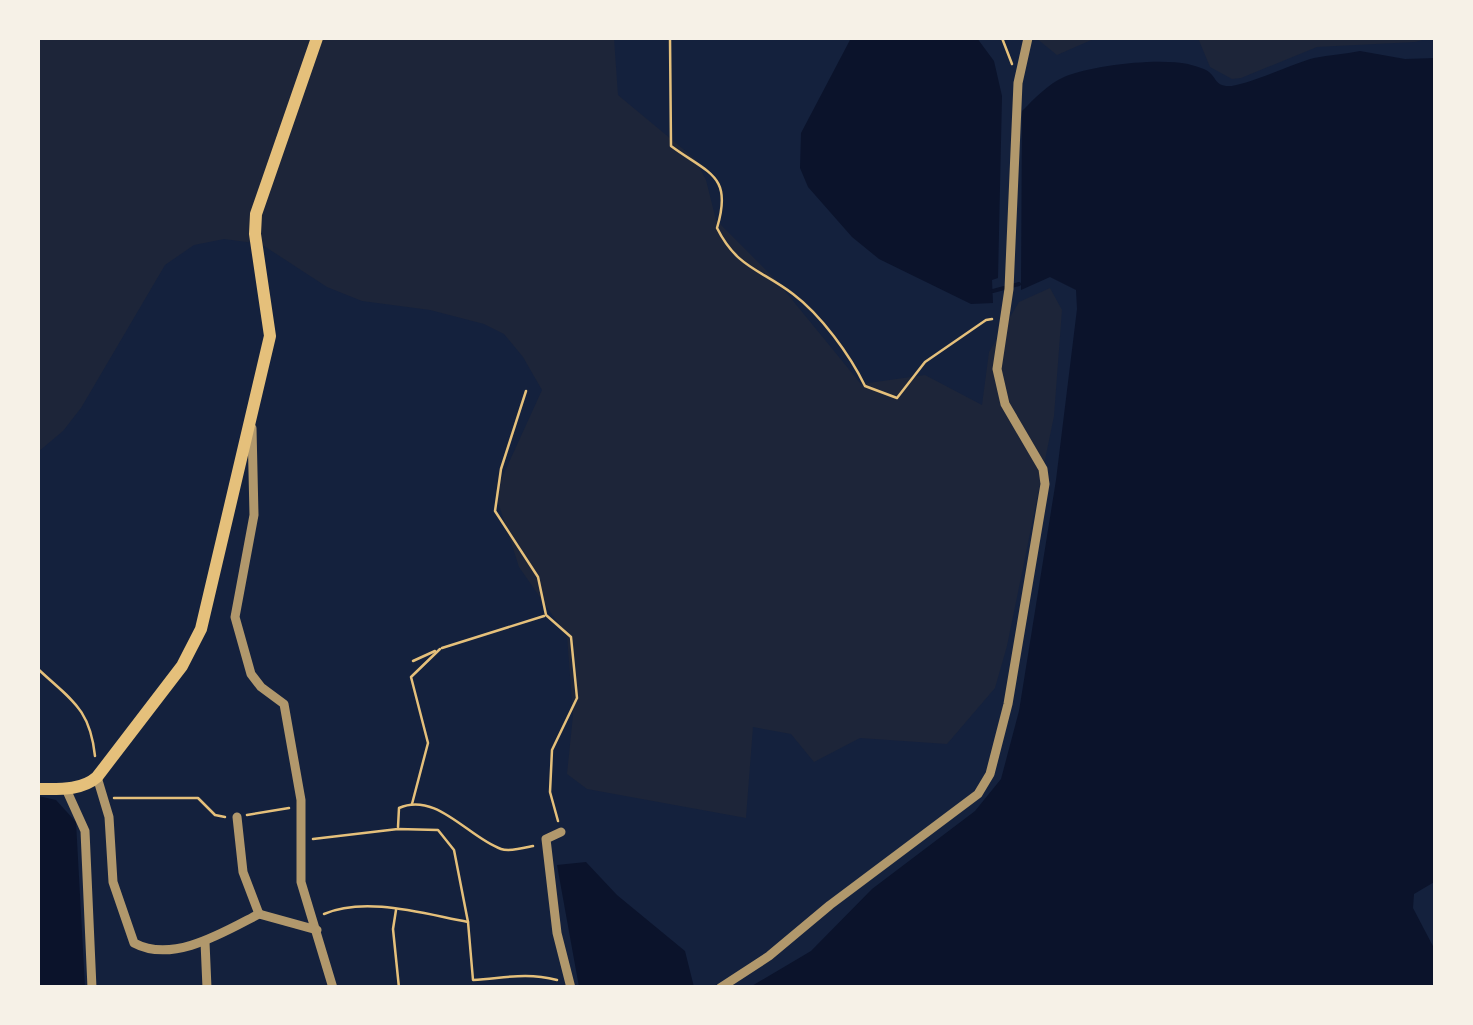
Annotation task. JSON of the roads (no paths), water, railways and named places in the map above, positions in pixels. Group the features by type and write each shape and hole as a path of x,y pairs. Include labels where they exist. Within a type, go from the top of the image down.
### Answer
{"main road":[{"path":"38,789 66,789 91,783 182,666 201,630 270,336 255,234 256,214 317,38"}],"street":[{"path":"720,988 769,956 830,905 967,804 990,774 1008,704 1045,484 1043,469 1020,433 1000,389 997,369 1008,289 1020,75 1028,38"},
{"path":"252,421 254,515 235,617 251,674 261,688 284,704 301,807 301,882 333,988"},
{"path":"97,777 109,817 113,882 134,943 149,951 205,942 259,914 316,925"},
{"path":"66,789 85,831 92,988"},
{"path":"237,817 243,872 259,914"},
{"path":"560,832 546,839 557,933 571,985"},
{"path":"205,942 207,988"}],"waterway":[{"path":"993,291 1019,284"}]}
